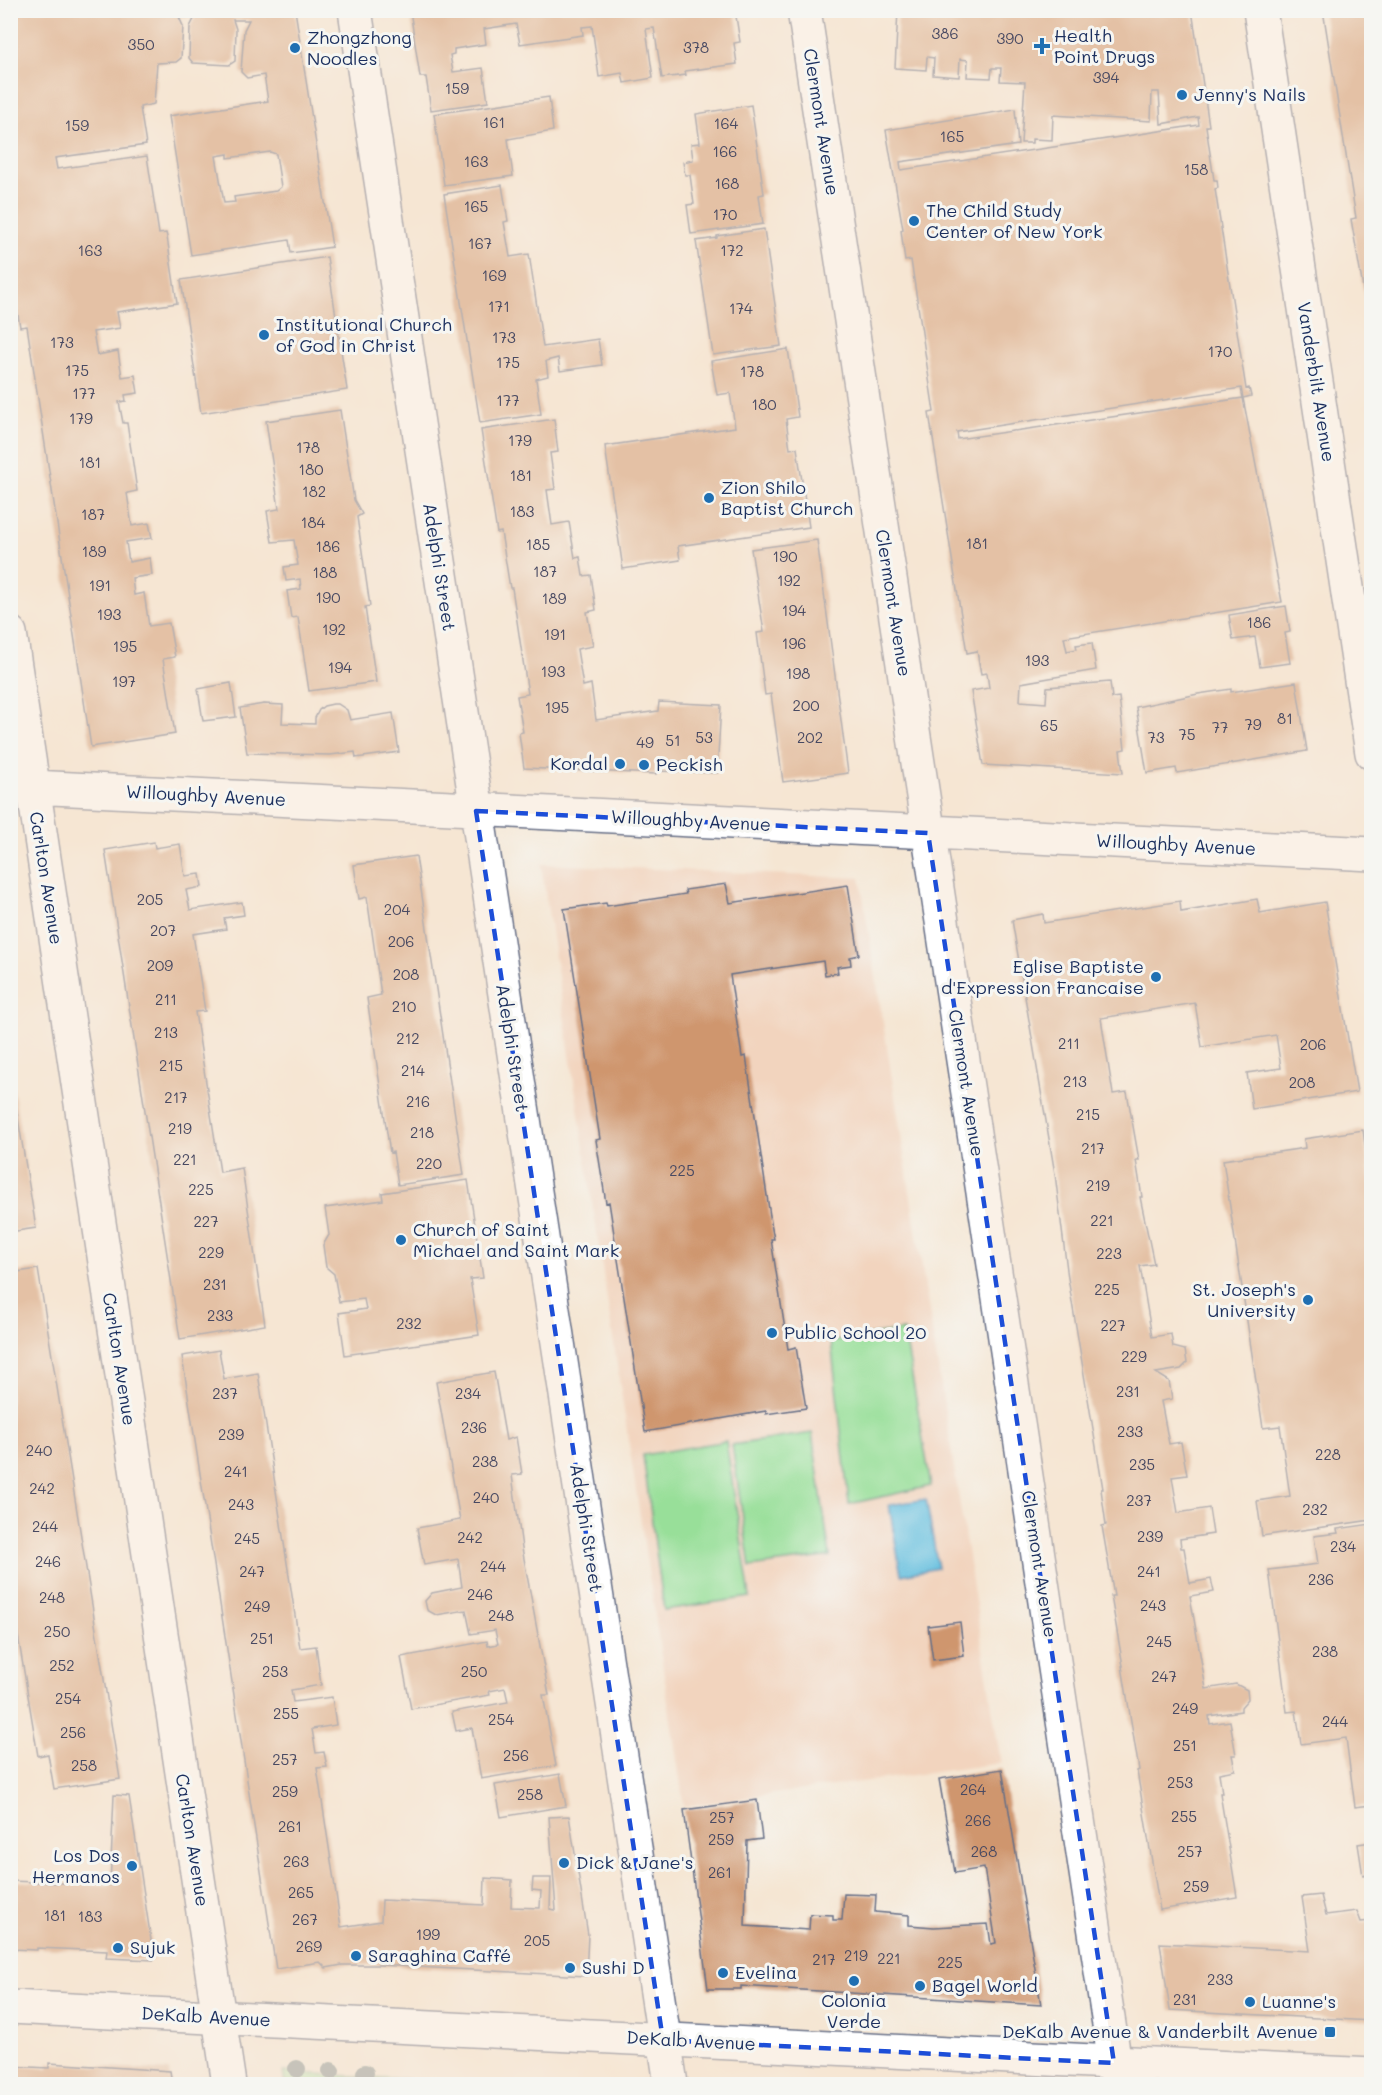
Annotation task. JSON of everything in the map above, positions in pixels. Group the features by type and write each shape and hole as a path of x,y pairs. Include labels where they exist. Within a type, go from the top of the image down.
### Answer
{"street":[{"name":"Adelphi Street","path":"355,10 670,2085"},
{"name":"Clermont Avenue","path":"804,10 1116,2074"},
{"name":"Vanderbilt Avenue","path":"1260,10 1371,753"},
{"name":"Carlton Avenue","path":"10,633 22,787 229,2085"},
{"name":"Willoughby Avenue","path":"22,787 1371,854"},
{"name":"DeKalb Avenue","path":"10,2007 663,2040 1116,2074 1371,2075"}],"highlighted area":[{"path":"476,811 928,833 1114,2063 663,2040"}],"shaded area":[{"name":"Public School 20","path":"541,864 860,878 1001,1763 684,1806"}],"green space":[{"path":"904,1330 931,1486 849,1504 831,1341"},
{"path":"812,1433 830,1556 750,1567 732,1445"},
{"path":"726,1441 750,1597 664,1610 643,1455"},
{"path":"283,2072 485,2084 285,2084"}],"water":[{"path":"926,1499 938,1568 901,1575 889,1505"}],"building":[{"path":"10,10 295,10 332,247 291,253 289,240 191,255 169,116 268,101 264,75 247,78 241,72 244,30 249,20 233,20 236,29 235,61 229,65 193,63 189,58 190,27 195,17 179,17 183,26 181,58 176,62 157,63 154,104 140,107 146,145 55,158 57,169 147,156 159,234 166,233 167,237 177,303 117,312 120,328 93,332 97,355 118,351 122,377 135,375 138,393 125,395 126,401 119,402 123,423 127,423 137,491 127,493 132,526 149,523 152,538 126,542 129,562 150,558 152,575 132,578 134,595 144,593 149,626 169,623 175,657 163,659 175,734 91,747 27,326 20,327 10,265","holes":["270,152 276,154 281,187 276,191 234,197 235,202 224,203 216,156 228,154 228,158"]},
{"path":"410,10 735,10 740,42 734,43 737,64 685,71 686,75 662,78 654,28 646,29 653,78 624,83 622,73 599,77 592,26 582,27 583,35 520,44 516,24 484,29 486,44 454,49 454,54 450,55 453,72 483,68 488,102 431,110 426,77 420,77"},
{"path":"898,10 1192,10 1209,126 1206,126 1214,180 1217,180 1218,188 1215,189 1246,389 1249,388 1251,396 1243,398 1282,602 1064,637 1067,651 1077,649 1076,645 1092,643 1096,670 1021,683 1020,701 1046,703 1047,687 1110,682 1112,698 1119,697 1125,749 1120,750 1123,773 983,765 971,691 989,688 987,673 981,674 977,651 967,653 929,413 934,412 911,260 905,261 901,230 903,229 886,130 1015,109 1018,145 900,162 901,170 1199,125 1198,117 1161,124 1159,92 1152,92 1151,121 1053,115 1052,140 1032,139 1032,143 1021,143 1025,82 1000,81 1001,68 992,68 991,78 967,77 968,60 960,59 959,77 933,75 934,58 927,57 926,70 895,68","holes":["1241,388 1243,398 958,439 957,432"]},
{"path":"1323,10 1371,10 1371,334 1351,219 1356,218"},
{"path":"549,97 553,131 508,139 513,176 444,185 434,114"},
{"path":"751,105 764,194 759,195 763,224 691,234 687,205 694,204 690,175 685,175 683,162 693,160 691,144 700,143 696,114"},
{"path":"502,185 508,221 504,222 510,257 529,254 543,347 598,339 602,365 560,371 558,358 546,361 548,376 536,379 541,414 480,423 444,194"},
{"path":"764,229 781,346 713,355 696,241"},
{"name":"Institutional Church of God in Christ","path":"327,257 347,390 201,413 181,280"},
{"name":"Zion Shilo Baptist Church","path":"788,349 798,417 786,419 790,449 797,448 809,527 678,546 680,560 623,569 605,446 735,427 730,393 717,395 711,361"},
{"path":"340,410 354,500 362,514 357,517 370,606 365,607 376,682 309,691 298,617 291,618 287,591 301,589 300,579 286,581 284,567 298,565 294,540 272,542 267,511 279,509 266,421"},
{"path":"554,419 558,452 550,453 555,489 547,490 552,525 569,522 575,558 580,557 583,576 591,575 596,610 587,612 593,646 577,649 583,686 591,684 596,720 658,711 659,702 721,705 717,773 656,771 656,774 524,768 519,733 523,732 517,696 528,694 512,588 510,588 501,532 497,533 481,430"},
{"path":"817,540 848,773 783,782 771,694 765,695 757,633 764,632 751,549"},
{"path":"1286,606 1290,632 1285,633 1290,663 1260,667 1255,637 1233,640 1229,615"},
{"path":"1296,682 1307,751 1177,773 1176,768 1147,773 1136,707 1198,694 1231,689 1231,692"},
{"path":"231,683 236,717 203,721 198,689"},
{"path":"264,704 283,705 282,723 315,724 319,710 333,704 338,704 347,710 350,720 393,713 399,752 356,758 355,752 330,755 247,753 240,708"},
{"path":"154,842 155,848 180,844 185,876 200,874 202,887 186,890 190,910 242,902 244,915 224,918 226,929 193,934 205,1011 195,1012 220,1172 242,1168 265,1325 180,1339 105,850"},
{"path":"416,856 464,1175 398,1185 393,1152 390,1153 367,998 381,995 367,897 359,899 354,865"},
{"path":"726,884 730,903 848,885 859,955 850,957 851,965 837,967 838,973 825,975 823,961 730,975 742,1057 746,1056 788,1349 796,1347 806,1408 766,1414 766,1411 645,1432 609,1202 606,1203 596,1140 600,1139 564,909 606,903 607,906 686,894 685,890"},
{"path":"1257,899 1260,913 1325,902 1357,1092 1252,1109 1247,1073 1281,1068 1276,1035 1202,1047 1195,1003 1101,1018 1113,1094 1127,1092 1139,1160 1136,1160 1142,1197 1140,1197 1154,1264 1140,1266 1152,1337 1171,1334 1173,1347 1185,1350 1187,1363 1181,1369 1156,1373 1169,1381 1172,1399 1161,1401 1169,1444 1181,1442 1187,1475 1172,1477 1178,1513 1209,1508 1213,1534 1180,1539 1181,1548 1184,1548 1190,1583 1211,1579 1214,1592 1190,1596 1206,1689 1236,1684 1247,1690 1248,1699 1241,1707 1241,1711 1209,1716 1210,1724 1230,1721 1236,1755 1232,1755 1235,1770 1219,1773 1222,1793 1220,1793 1237,1897 1160,1910 1111,1596 1114,1596 1102,1526 1106,1525 1101,1489 1103,1489 1068,1278 1055,1174 1012,920 1043,914 1044,923 1180,901 1181,912"},
{"path":"10,1069 36,1228 10,1232"},
{"name":"St. Joseph's University","path":"1363,1130 1371,1188 1371,1520 1262,1536 1257,1501 1290,1496 1280,1426 1263,1428 1223,1160 1305,1148 1304,1139"},
{"name":"Church of Saint Michael and Saint Mark","path":"468,1180 483,1278 470,1279 479,1335 345,1355 339,1313 366,1309 364,1299 339,1302 334,1274 326,1267 323,1245 329,1235 325,1208 383,1200 382,1193"},
{"path":"38,1269 120,1779 54,1789 48,1754 38,1756 10,1587 10,1273"},
{"path":"219,1350 224,1379 258,1373 300,1648 316,1646 321,1685 291,1690 293,1702 332,1697 336,1725 312,1729 316,1753 324,1752 327,1767 317,1768 341,1927 381,1921 382,1900 484,1905 485,1878 512,1880 511,1907 540,1908 541,1891 532,1890 533,1878 551,1878 550,1909 556,1910 549,1817 569,1816 588,1935 586,1976 378,1965 342,1965 326,1968 320,1962 276,1969 182,1356"},
{"path":"494,1372 506,1440 516,1437 522,1474 512,1475 522,1548 549,1695 543,1695 556,1766 481,1779 472,1728 456,1731 452,1712 508,1702 505,1688 489,1691 490,1695 411,1709 401,1657 487,1641 488,1646 498,1644 495,1630 471,1634 466,1610 436,1615 427,1610 425,1601 432,1593 462,1587 458,1559 424,1565 417,1528 460,1520 436,1382"},
{"path":"1371,1524 1371,1805 1355,1807 1346,1738 1301,1744 1296,1711 1287,1712 1269,1570 1318,1564 1314,1536 1338,1533 1337,1529"},
{"path":"960,1622 964,1656 933,1660 928,1626"},
{"path":"1002,1769 1041,2005 741,1986 741,1989 708,1989 684,1810 757,1800 762,1839 747,1841 745,1926 809,1930 810,1914 833,1915 833,1920 842,1920 844,1894 876,1895 875,1912 909,1915 909,1925 934,1927 988,1924 991,1944 996,1943 984,1868 955,1873 939,1779"},
{"path":"560,1774 566,1806 501,1817 495,1785"},
{"path":"114,1795 129,1796 154,1960 106,1958 107,1951 10,1949 10,1881 110,1885"},
{"path":"1371,1842 1370,1879 1369,1874 1363,1876 1358,1844"},
{"path":"1321,1895 1326,1915 1357,1911 1361,1922 1371,1921 1371,2021 1170,2010 1160,1943 1310,1951 1302,1897"},
{"path":"49,2063 170,2071 172,2084 10,2084 10,2066 49,2068"}],"place":[{"name":"Health Point Drugs","path":"1042,46"},
{"name":"Zhongzhong Noodles","path":"295,48"},
{"name":"Jenny's Nails","path":"1182,95"},
{"name":"The Child Study Center of New York","path":"914,221"},
{"name":"Institutional Church of God in Christ","path":"264,335"},
{"name":"Zion Shilo Baptist Church","path":"709,498"},
{"name":"Kordal","path":"620,764"},
{"name":"Peckish","path":"644,765"},
{"name":"Eglise Baptiste d'Expression Francaise","path":"1156,977"},
{"name":"Church of Saint Michael and Saint Mark","path":"401,1240"},
{"name":"St. Joseph's University","path":"1308,1300"},
{"name":"Public School 20","path":"772,1333"},
{"name":"Dick & Jane's","path":"564,1863"},
{"name":"Los Dos Hermanos","path":"132,1866"},
{"name":"Sujuk","path":"118,1948"},
{"name":"Saraghina Caffé","path":"356,1956"},
{"name":"Sushi D","path":"570,1968"},
{"name":"Evelina","path":"723,1973"},
{"name":"Colonia Verde","path":"854,1981"},
{"name":"Bagel World","path":"920,1986"},
{"name":"Luanne's","path":"1250,2002"},
{"name":"DeKalb Avenue & Vanderbilt Avenue","path":"1330,2032"}]}
